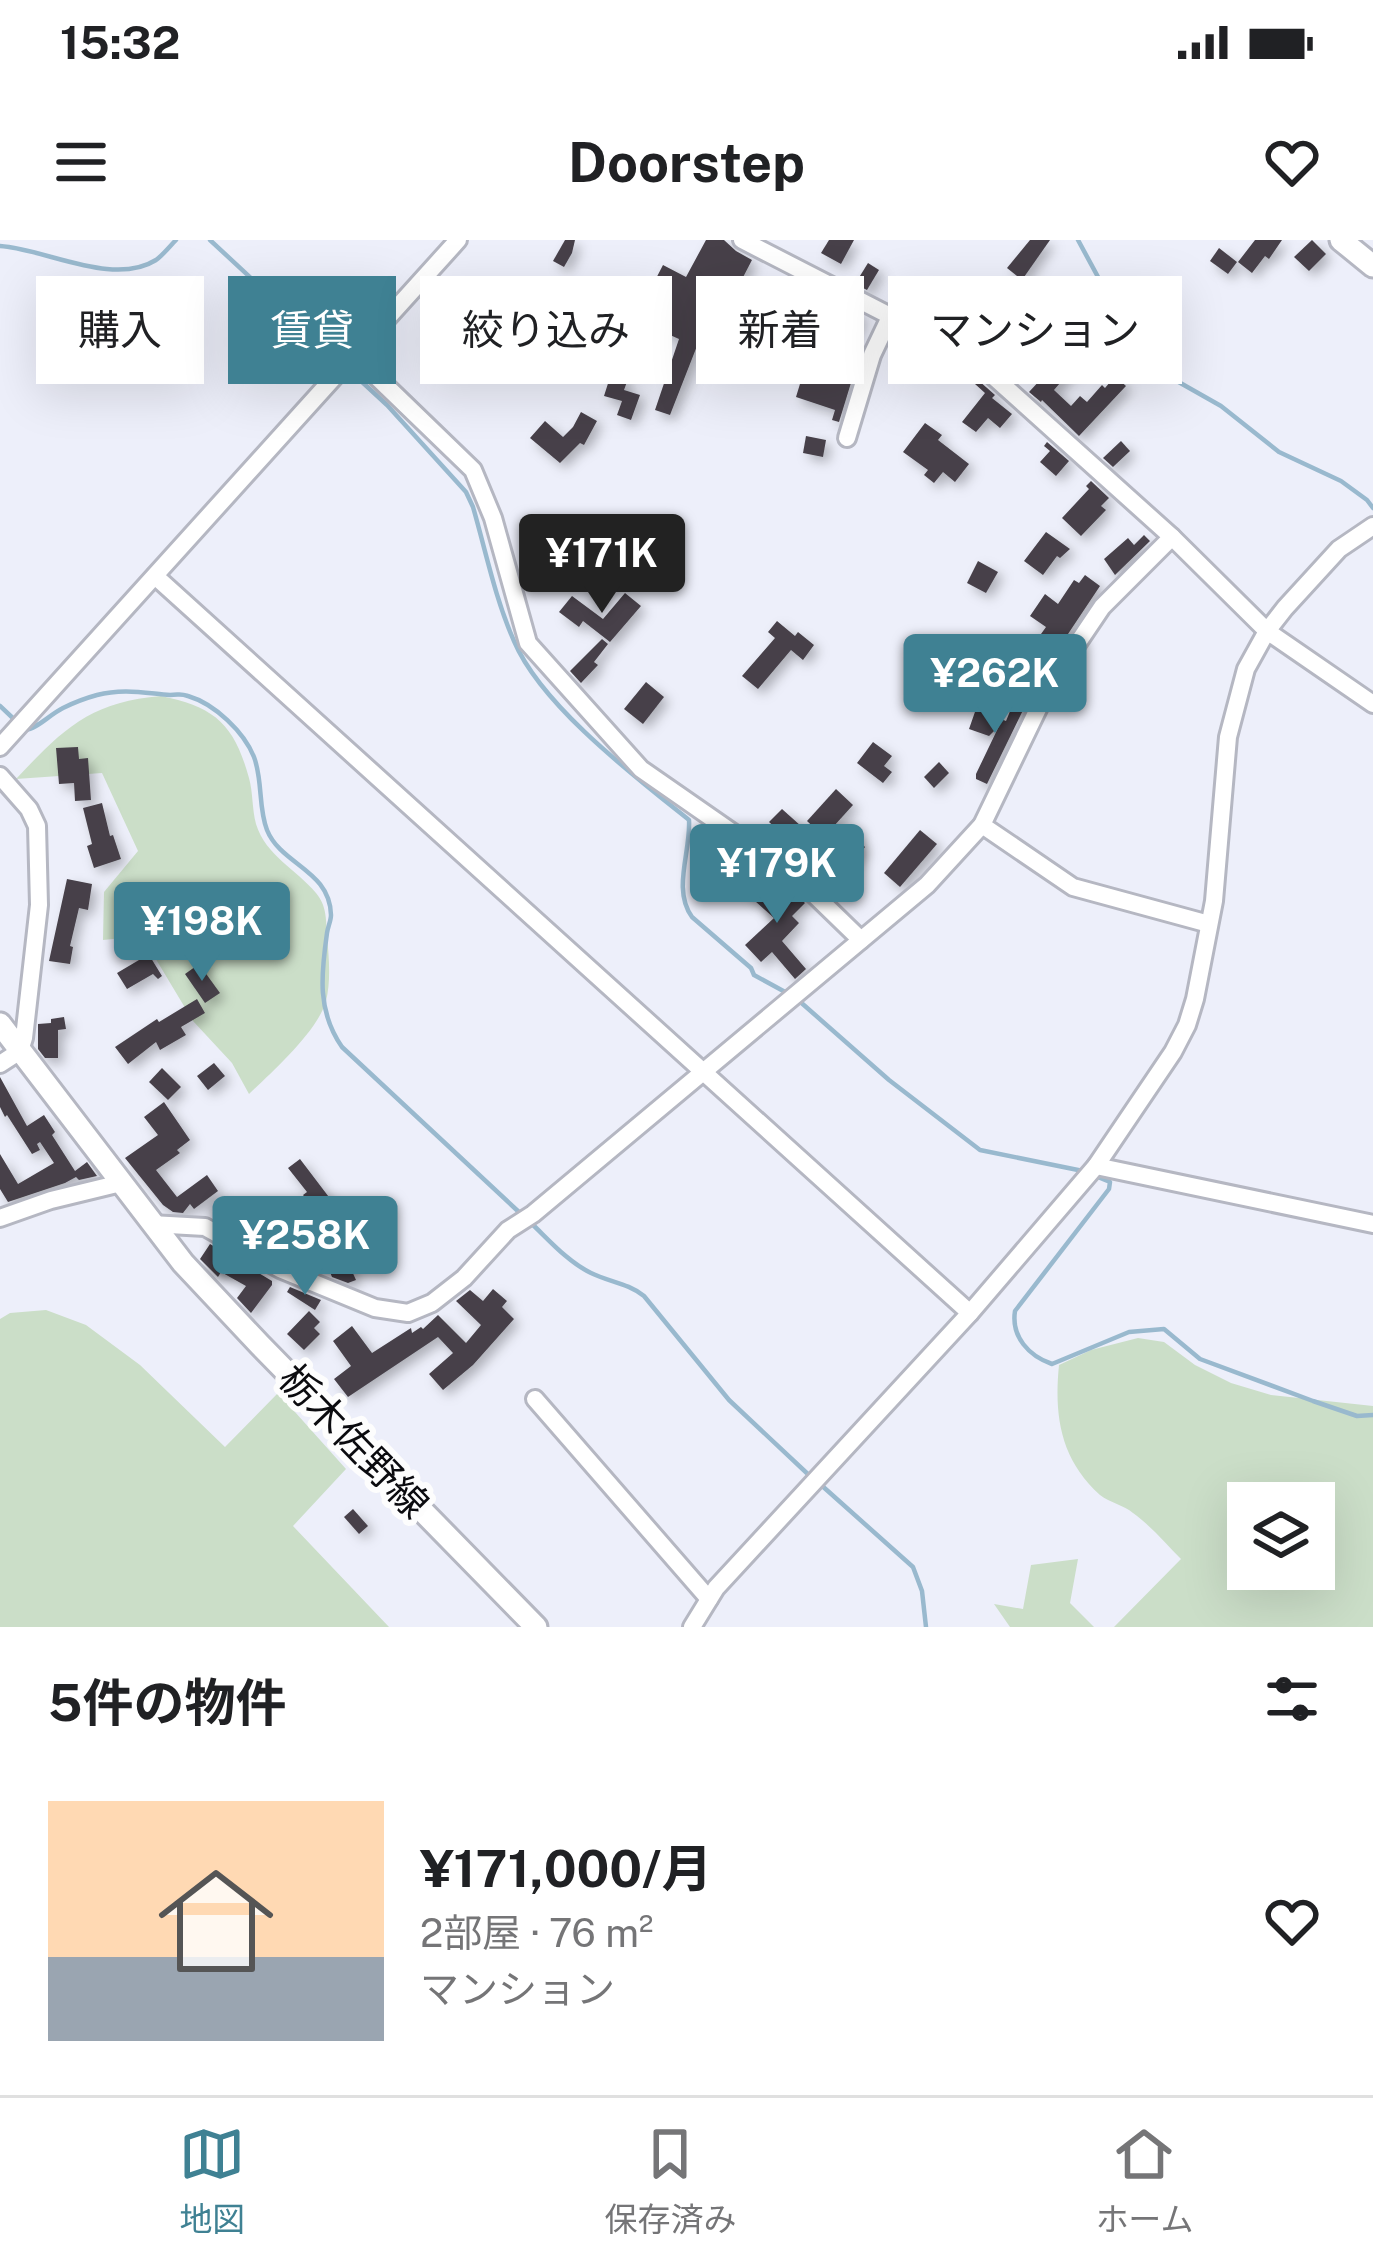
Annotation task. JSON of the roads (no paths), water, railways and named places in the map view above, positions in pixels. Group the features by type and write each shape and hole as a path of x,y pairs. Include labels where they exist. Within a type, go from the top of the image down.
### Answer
{"main road":[{"path":"1341,240 1373,266"},
{"name":"栃木佐野線","path":"0,1024 10,1058 121,1183 183,1263 536,1627"}],"street":[{"path":"396,309 458,240"},
{"path":"742,240 888,316"},
{"path":"847,438 872,355 888,321"},
{"path":"0,747 328,384"},
{"path":"384,384 473,470 493,518 528,643 641,770 795,876 861,940"},
{"path":"1003,384 1172,537 1267,631 1373,704"},
{"path":"692,1627 709,1599 970,1313 1096,1166 1173,1052 1187,1025 1216,890 1228,737 1246,669 1267,631 1339,549 1373,526"},
{"path":"152,1224 205,1227 280,1270 375,1308 408,1313 432,1303 464,1278 508,1230 927,885 982,825 1050,684 1102,607 1172,537"},
{"path":"155,575 970,1313"},
{"path":"0,776 29,809 37,826 39,905 24,1038 10,1058"},
{"path":"982,825 1073,886 1209,924"},
{"path":"1096,1166 1373,1224"},
{"path":"0,1218 121,1183"},
{"path":"535,1399 709,1599"}],"waterway":[{"path":"0,246 120,270 156,260 176,240"},
{"path":"210,240 249,276"},
{"path":"1078,240 1137,349 1168,376 1221,406 1279,452 1341,481 1373,508"},
{"path":"364,384 466,492 507,625 545,690 591,738 689,820 683,895 692,917 754,975 787,993"},
{"path":"25,730 75,702 116,692 185,695 227,720 254,757 267,830 329,900 323,992 328,1020 342,1047 520,1213"},
{"path":"0,706 17,722"},
{"path":"797,999 889,1080 980,1150 1083,1171"},
{"path":"1093,1175 1110,1182 1109,1189 1015,1311 1016,1329 1029,1351 1052,1364 1129,1332 1164,1329 1200,1359 1357,1416 1373,1415"},
{"path":"531,1223 583,1268 644,1296 729,1400 811,1477"},
{"path":"820,1484 913,1567 922,1591 926,1627"}]}
